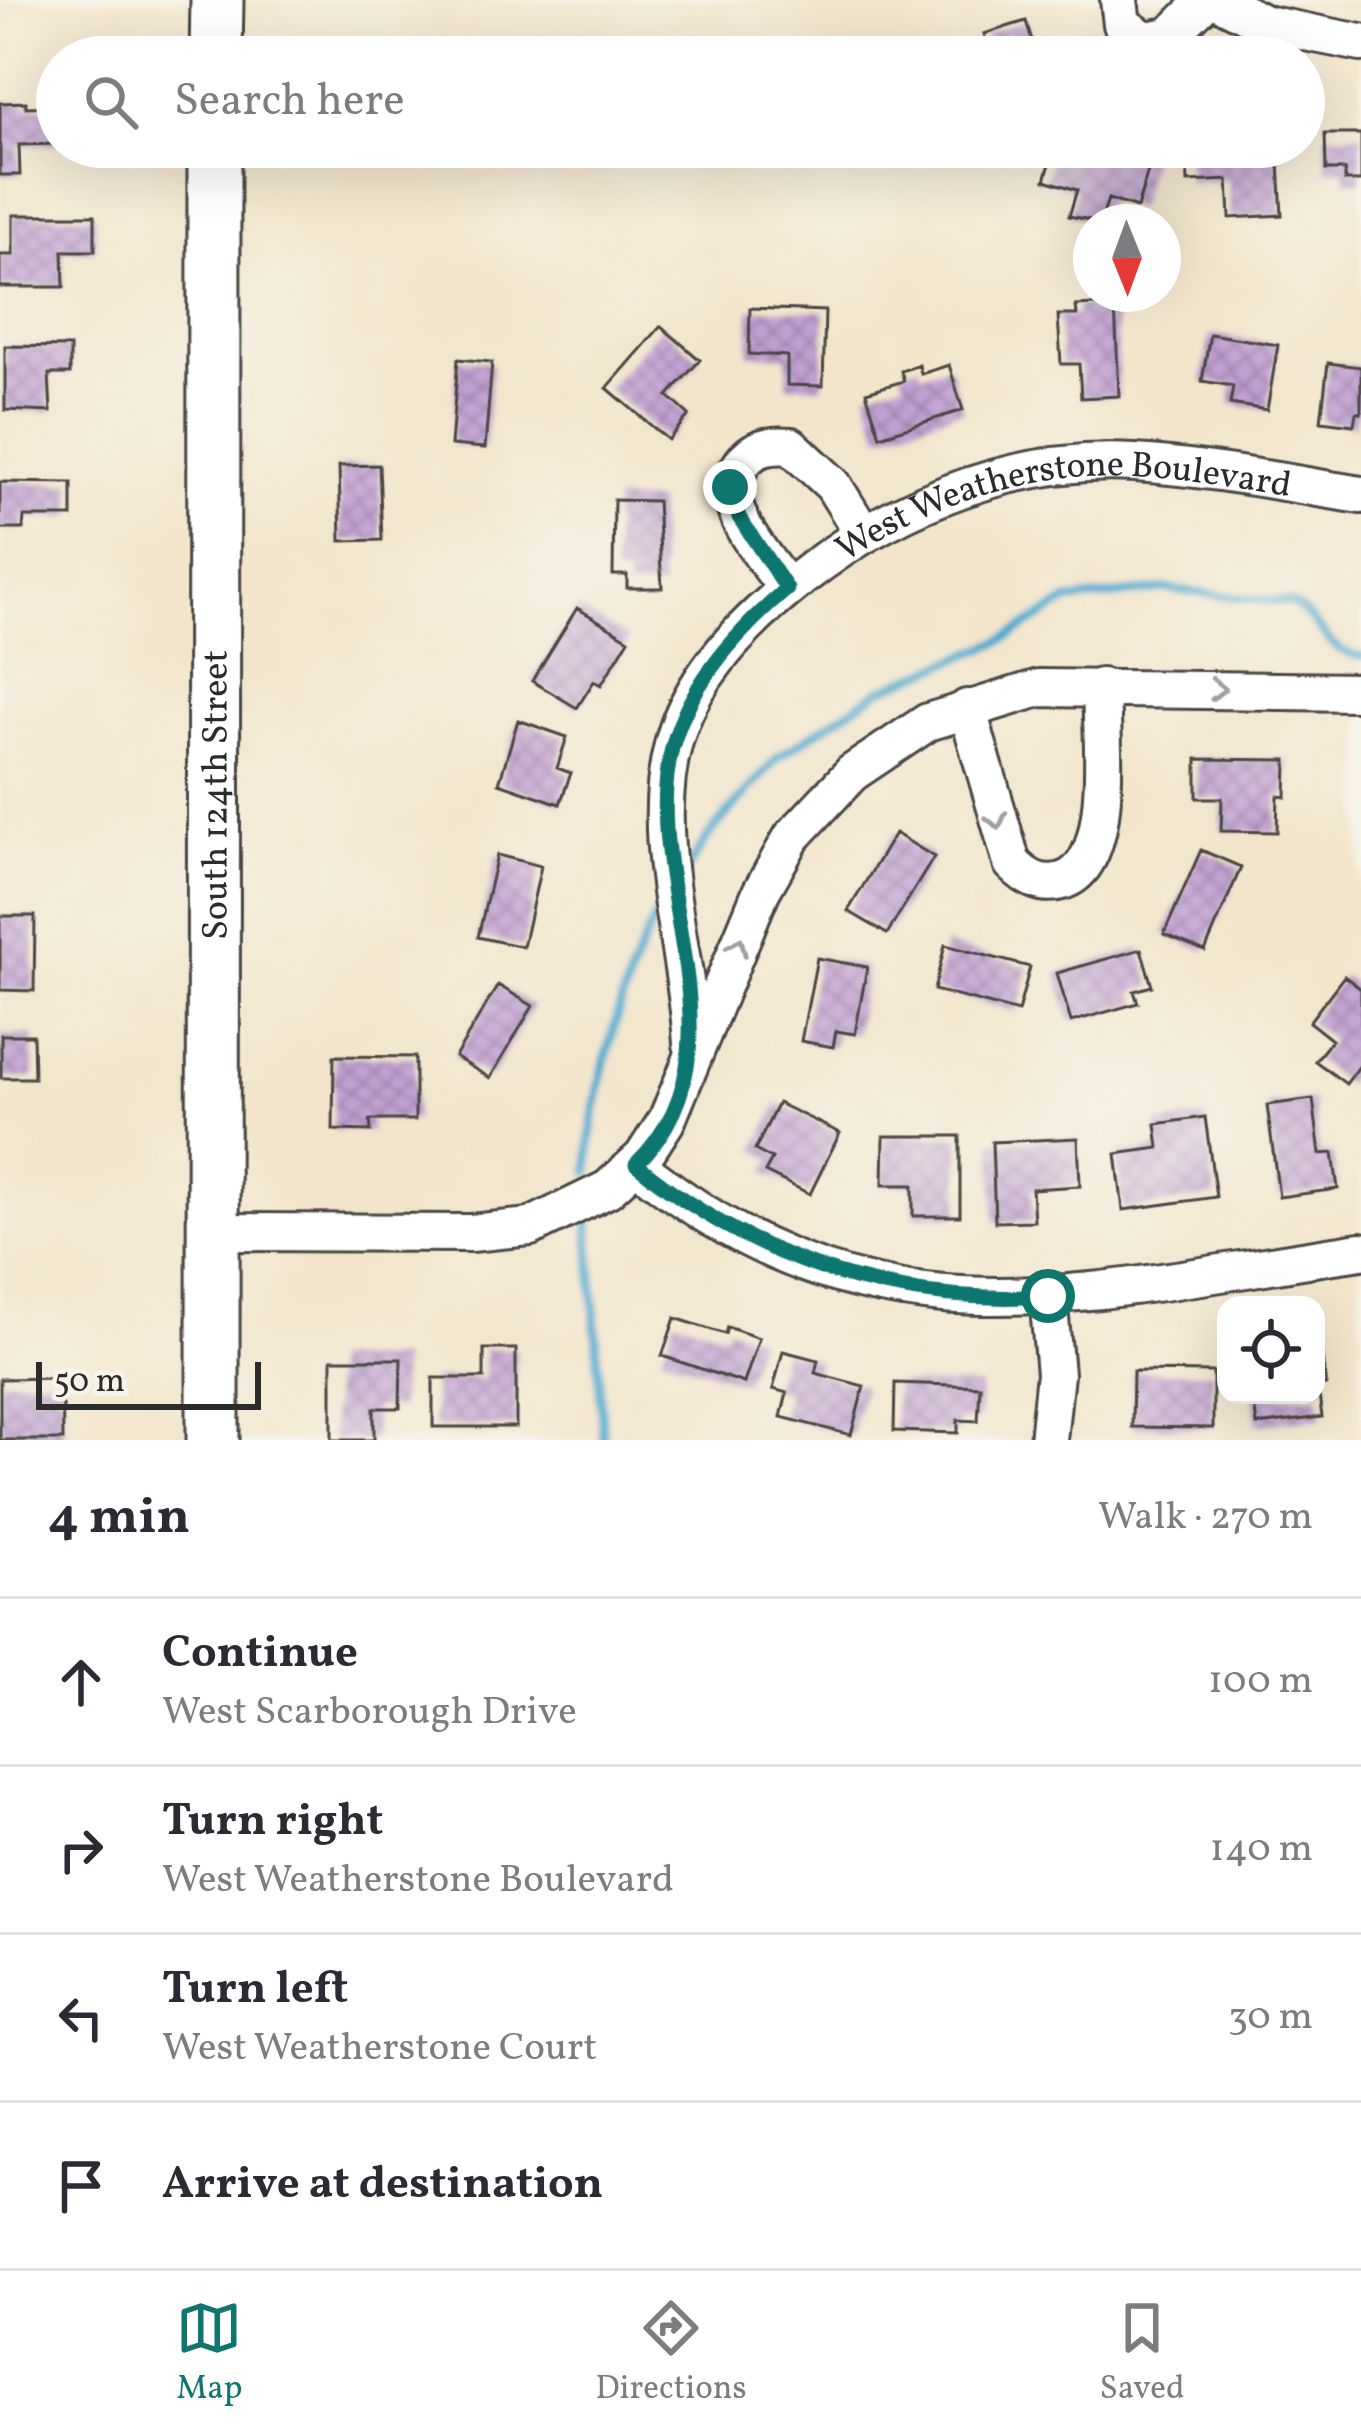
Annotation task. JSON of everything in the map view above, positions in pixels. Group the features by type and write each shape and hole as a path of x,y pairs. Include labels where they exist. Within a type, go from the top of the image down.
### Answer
{"street":[{"path":"216,36 217,0"},
{"path":"1119,0 1122,24 1133,36"},
{"path":"1170,36 1206,0"},
{"path":"1218,0 1265,24 1361,43"},
{"name":"South 124th Street","path":"213,1440 214,168"},
{"path":"787,589 732,501 734,473 746,457 760,448 791,446 833,485 862,532"},
{"name":"West Weatherstone Boulevard","path":"693,1054 665,792 672,746 706,674 787,589 862,532 946,495 1004,477 1080,464 1132,463 1361,495"},
{"path":"967,708 1012,863 1041,883 1059,882 1085,865 1097,840 1101,687"},
{"name":"West Weatherstone Boulevard","path":"636,1164 667,1120 761,892 792,837 829,795 882,749 928,722 1039,688 1361,692"},
{"path":"216,1232 471,1233 530,1227 608,1189 636,1164 743,1238 836,1276 955,1298 1048,1296 1361,1252"},
{"path":"1048,1296 1055,1374 1048,1440"}],"building":[{"path":"1026,21 1031,36 985,36"},
{"path":"26,102 26,107 36,107 36,145 19,145 20,175 0,175 0,103"},
{"path":"1325,134 1361,134 1361,181 1345,181 1345,170 1326,170"},
{"path":"1049,168 1149,168 1138,204 1108,199 1106,204 1073,204 1073,217 1069,216 1077,190 1045,180"},
{"path":"1187,168 1279,168 1282,215 1230,218 1228,180 1188,182"},
{"path":"13,215 95,215 95,251 63,251 64,287 0,287 0,255 13,255"},
{"path":"750,308 825,311 823,386 787,385 787,356 749,354"},
{"path":"1115,312 1119,396 1081,398 1079,364 1061,364 1058,315"},
{"path":"661,326 700,360 668,396 689,415 668,440 607,388"},
{"path":"1210,334 1278,345 1267,410 1230,404 1233,386 1202,381"},
{"path":"5,346 70,347 70,374 49,374 51,412 5,410"},
{"path":"458,359 492,362 485,448 451,445"},
{"path":"1328,363 1361,367 1361,413 1356,413 1354,425 1321,421"},
{"path":"919,365 921,374 949,365 963,410 880,436 866,392 904,381 901,371"},
{"path":"379,465 382,540 341,541 339,466"},
{"path":"0,482 72,483 72,517 24,517 23,529 0,529"},
{"path":"614,500 657,501 662,588 627,588 627,575 613,575"},
{"path":"577,608 629,639 601,685 594,681 577,708 532,681"},
{"path":"518,720 567,737 557,768 571,773 560,804 499,783"},
{"path":"1197,759 1287,760 1286,797 1278,796 1277,832 1221,831 1222,798 1197,798"},
{"path":"895,833 934,857 887,934 848,911"},
{"path":"1201,850 1241,867 1205,951 1164,934"},
{"path":"497,855 541,866 523,947 478,937"},
{"path":"0,916 35,916 34,991 0,990"},
{"path":"945,945 1030,967 1018,1012 934,990"},
{"path":"1141,949 1152,986 1134,991 1138,1003 1071,1022 1057,973"},
{"path":"817,958 867,967 855,1034 836,1031 833,1047 801,1041"},
{"path":"1344,976 1361,989 1361,1064 1346,1084 1315,1061 1332,1040 1309,1022"},
{"path":"498,985 533,1006 490,1078 455,1057"},
{"path":"1,1035 33,1035 34,1078 1,1078"},
{"path":"334,1056 415,1057 415,1120 370,1120 371,1131 333,1130"},
{"path":"1313,1099 1320,1154 1333,1153 1338,1189 1279,1197 1267,1105"},
{"path":"778,1103 840,1133 810,1194 765,1172 772,1159 755,1150"},
{"path":"1205,1117 1216,1197 1123,1210 1116,1154 1159,1148 1156,1124"},
{"path":"884,1136 960,1136 960,1216 913,1216 913,1185 883,1185"},
{"path":"1078,1138 1080,1186 1032,1189 1034,1221 995,1222 992,1142"},
{"path":"675,1318 725,1334 727,1327 759,1338 744,1383 662,1356"},
{"path":"484,1349 516,1349 516,1427 433,1427 433,1378 484,1378"},
{"path":"783,1351 818,1360 815,1373 864,1386 851,1435 781,1417 787,1393 773,1389"},
{"path":"332,1359 401,1359 400,1408 374,1408 374,1440 332,1440"},
{"path":"1133,1371 1213,1372 1213,1428 1132,1427"},
{"path":"62,1378 63,1440 0,1440 0,1379"},
{"path":"895,1383 980,1386 978,1421 958,1420 958,1433 894,1431"},
{"path":"1254,1404 1320,1404 1322,1417 1257,1425"}],"waterway":[{"path":"685,872 710,834 778,757 880,690 1001,641 1068,601 1165,589 1290,603 1339,648 1361,656"},
{"path":"589,1172 595,1111 612,1035 635,962 662,907"},
{"path":"589,1224 603,1440"}],"route":[{"path":"730,487 739,517 787,589 706,674 672,746 665,792 693,1054 667,1120 636,1164 674,1196 743,1238 836,1276 955,1298 1048,1296"}]}
